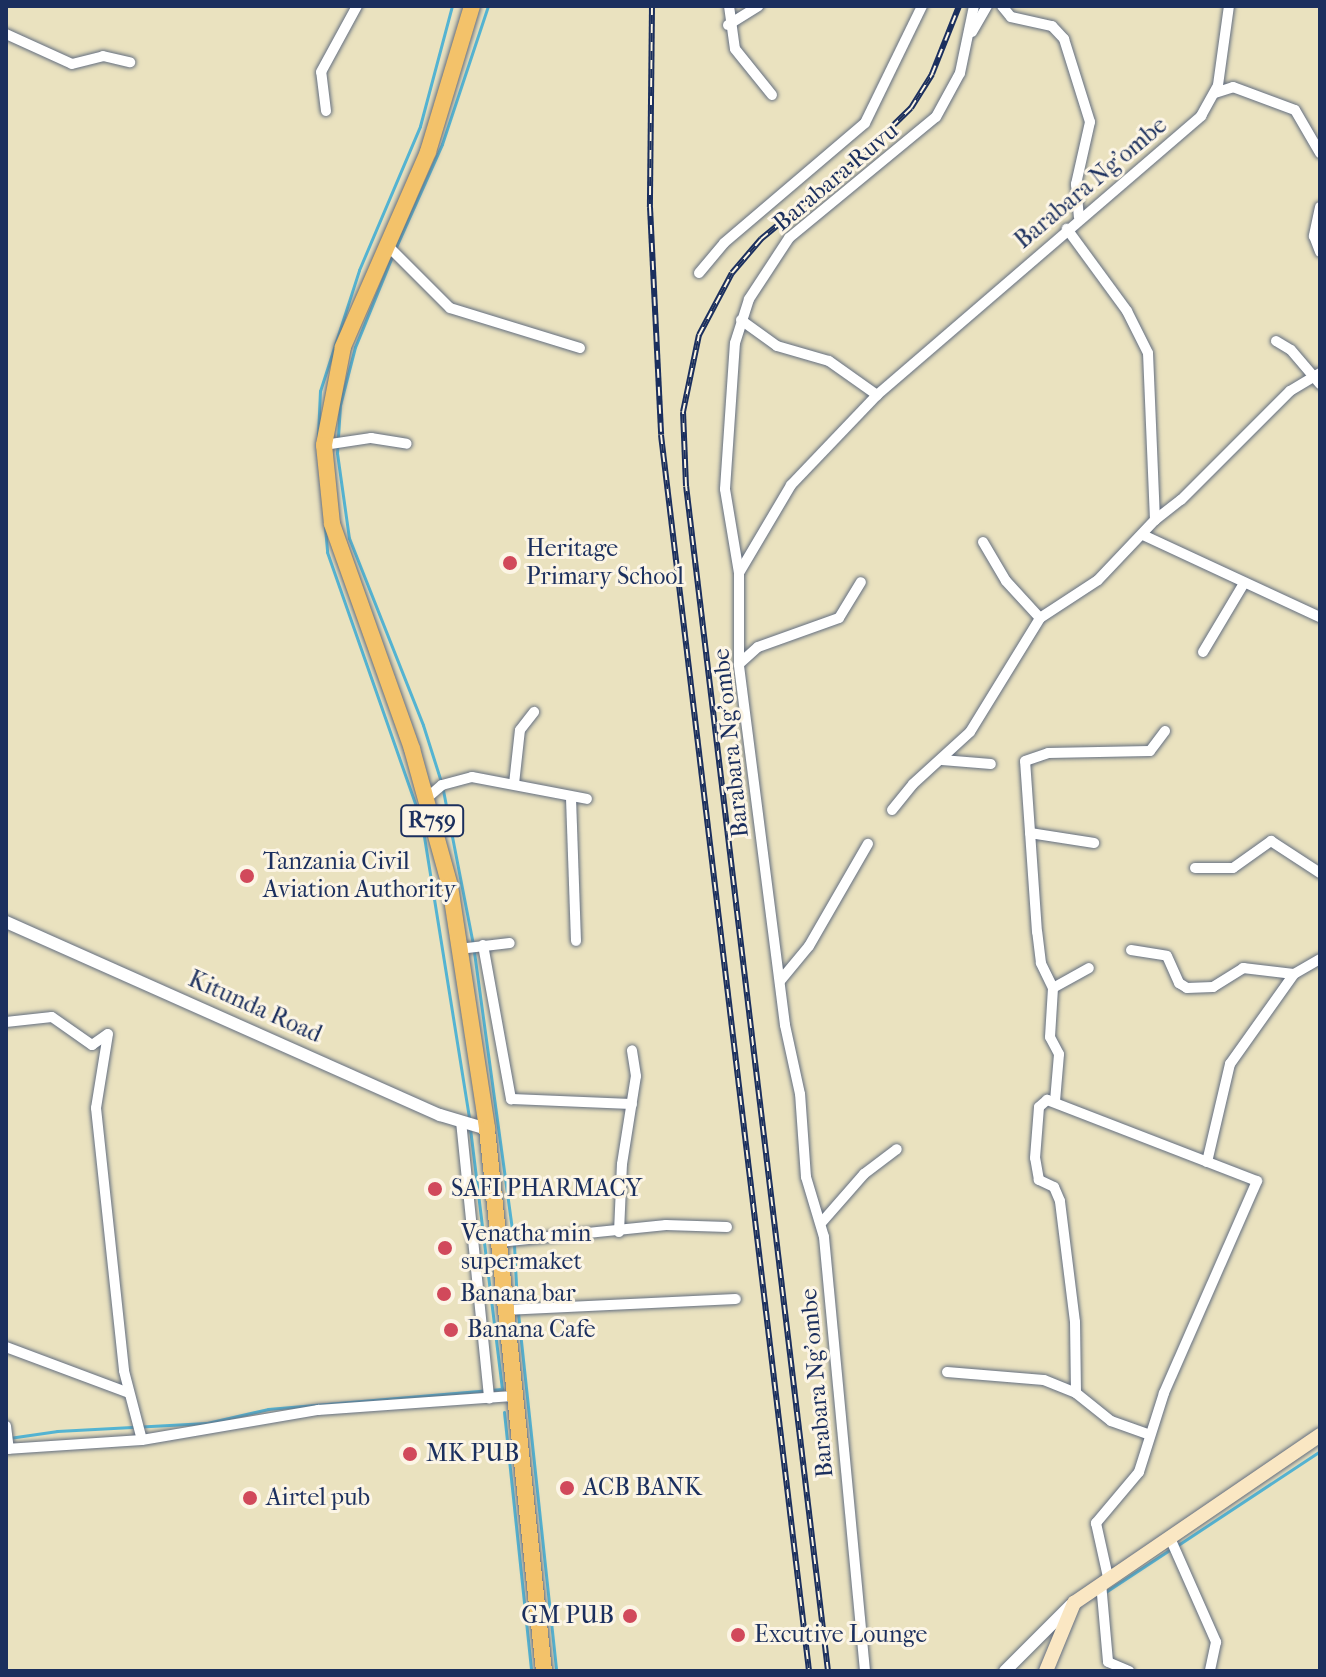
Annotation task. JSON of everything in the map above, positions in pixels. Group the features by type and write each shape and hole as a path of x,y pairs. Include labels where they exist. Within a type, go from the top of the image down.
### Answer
{"main road":[{"name":"R759","path":"472,6 442,116 343,347 331,388 324,445 332,524 427,798 450,886 487,1129 512,1396 544,1671"},
{"path":"1046,1671 1074,1603 1320,1435"}],"street":[{"path":"326,111 321,72 357,6"},
{"path":"729,6 728,25 735,49 772,95"},
{"path":"728,25 759,6"},
{"path":"699,273 724,243 865,123 922,6"},
{"name":"Barabara Ruvu","path":"739,573 725,489 729,393 741,320 759,280 789,238 936,117 960,73 974,6"},
{"path":"970,35 987,6"},
{"path":"1002,6 1011,17 1052,26 1064,39 1090,122 1076,184 1079,217"},
{"name":"Barabara Ng'ombe","path":"865,1671 822,1222 806,1177 800,1094 780,981 739,664 739,573 791,485 877,395 1079,217 1191,125 1215,93 1229,6"},
{"path":"6,34 72,64 103,56 130,62"},
{"path":"1215,93 1233,87 1295,110 1320,153"},
{"path":"1320,207 1314,236 1320,252"},
{"path":"1067,229 1127,311 1148,353 1155,520"},
{"path":"387,245 450,308 580,348"},
{"path":"741,320 777,346 829,361 877,395"},
{"path":"892,810 913,784 942,760 976,723 1040,618 1098,580 1155,520 1194,488 1290,391 1318,378 1291,350 1276,341"},
{"path":"324,445 371,438 407,444"},
{"path":"1143,535 1243,585 1320,617"},
{"path":"983,542 1006,581 1040,618"},
{"path":"739,664 758,647 839,618 861,582"},
{"path":"1203,652 1243,585"},
{"path":"514,784 520,730 534,712"},
{"path":"1055,1101 1059,1063 1050,1037 1053,988 1041,963 1025,761 1029,756 1150,751 1165,731"},
{"path":"942,760 991,764"},
{"path":"427,798 442,785 472,777 587,799"},
{"path":"571,798 576,941"},
{"path":"1030,833 1094,843"},
{"path":"1195,868 1233,868 1271,841 1320,873"},
{"path":"780,981 809,946 868,844"},
{"name":"Kitunda Road","path":"6,922 461,1121 487,1129"},
{"path":"459,949 510,943"},
{"path":"483,945 511,1099 632,1104"},
{"path":"1131,950 1167,956 1179,983 1187,988 1213,987 1243,968 1294,974"},
{"path":"1207,1162 1230,1064 1294,974 1320,959"},
{"path":"1053,988 1089,968"},
{"path":"6,1022 52,1017 92,1045 108,1034 96,1108 129,1393 142,1440"},
{"path":"619,1232 622,1164 636,1076 632,1050"},
{"path":"1076,1393 1075,1322 1060,1201 1054,1187 1039,1180 1035,1158 1039,1107 1055,1101 1257,1181 1257,1187 1183,1347 1139,1472 1096,1523 1104,1580 1108,1662 1129,1671"},
{"path":"461,1121 489,1399"},
{"path":"822,1222 864,1174 897,1149"},
{"path":"499,1242 676,1225 727,1227"},
{"path":"504,1310 736,1299"},
{"path":"6,1347 129,1393"},
{"path":"947,1372 1033,1376 1076,1393 1102,1415 1150,1435"},
{"path":"6,1426 7,1449 142,1440 318,1410 512,1396"},
{"path":"1170,1538 1216,1642 1210,1671"},
{"path":"1005,1671 1074,1603"}],"waterway":[{"path":"318,436 320,391 359,270 420,126 452,6"},
{"path":"396,247 442,144 488,6"},
{"path":"393,254 355,347 340,405 337,453 349,538 423,725 442,785 473,944"},
{"path":"325,527 327,552 422,824 469,1119"},
{"path":"474,952 513,1238"},
{"path":"9,1438 57,1431 207,1423 268,1409 502,1389 470,1127"},
{"path":"514,1245 517,1305"},
{"path":"518,1313 556,1671"},
{"path":"504,1412 531,1671"},
{"path":"1178,1545 1320,1451"},
{"path":"1104,1593 1171,1549"}],"railway":[{"path":"652,6 650,207 661,435 809,1671"},
{"path":"828,1671 686,486 683,412 699,335 732,273 761,239 866,152 911,108 932,74 959,6"}],"place":[{"name":"Heritage Primary School","path":"510,563"},
{"name":"Tanzania Civil Aviation Authority","path":"247,876"},
{"name":"SAFI PHARMACY","path":"435,1189"},
{"name":"Venatha min supermaket","path":"445,1248"},
{"name":"Banana bar","path":"444,1294"},
{"name":"Banana Cafe","path":"451,1330"},
{"name":"MK PUB","path":"410,1454"},
{"name":"ACB BANK","path":"567,1488"},
{"name":"Airtel pub","path":"250,1498"},
{"name":"GM PUB","path":"630,1616"},
{"name":"Excutive Lounge","path":"738,1635"}]}
